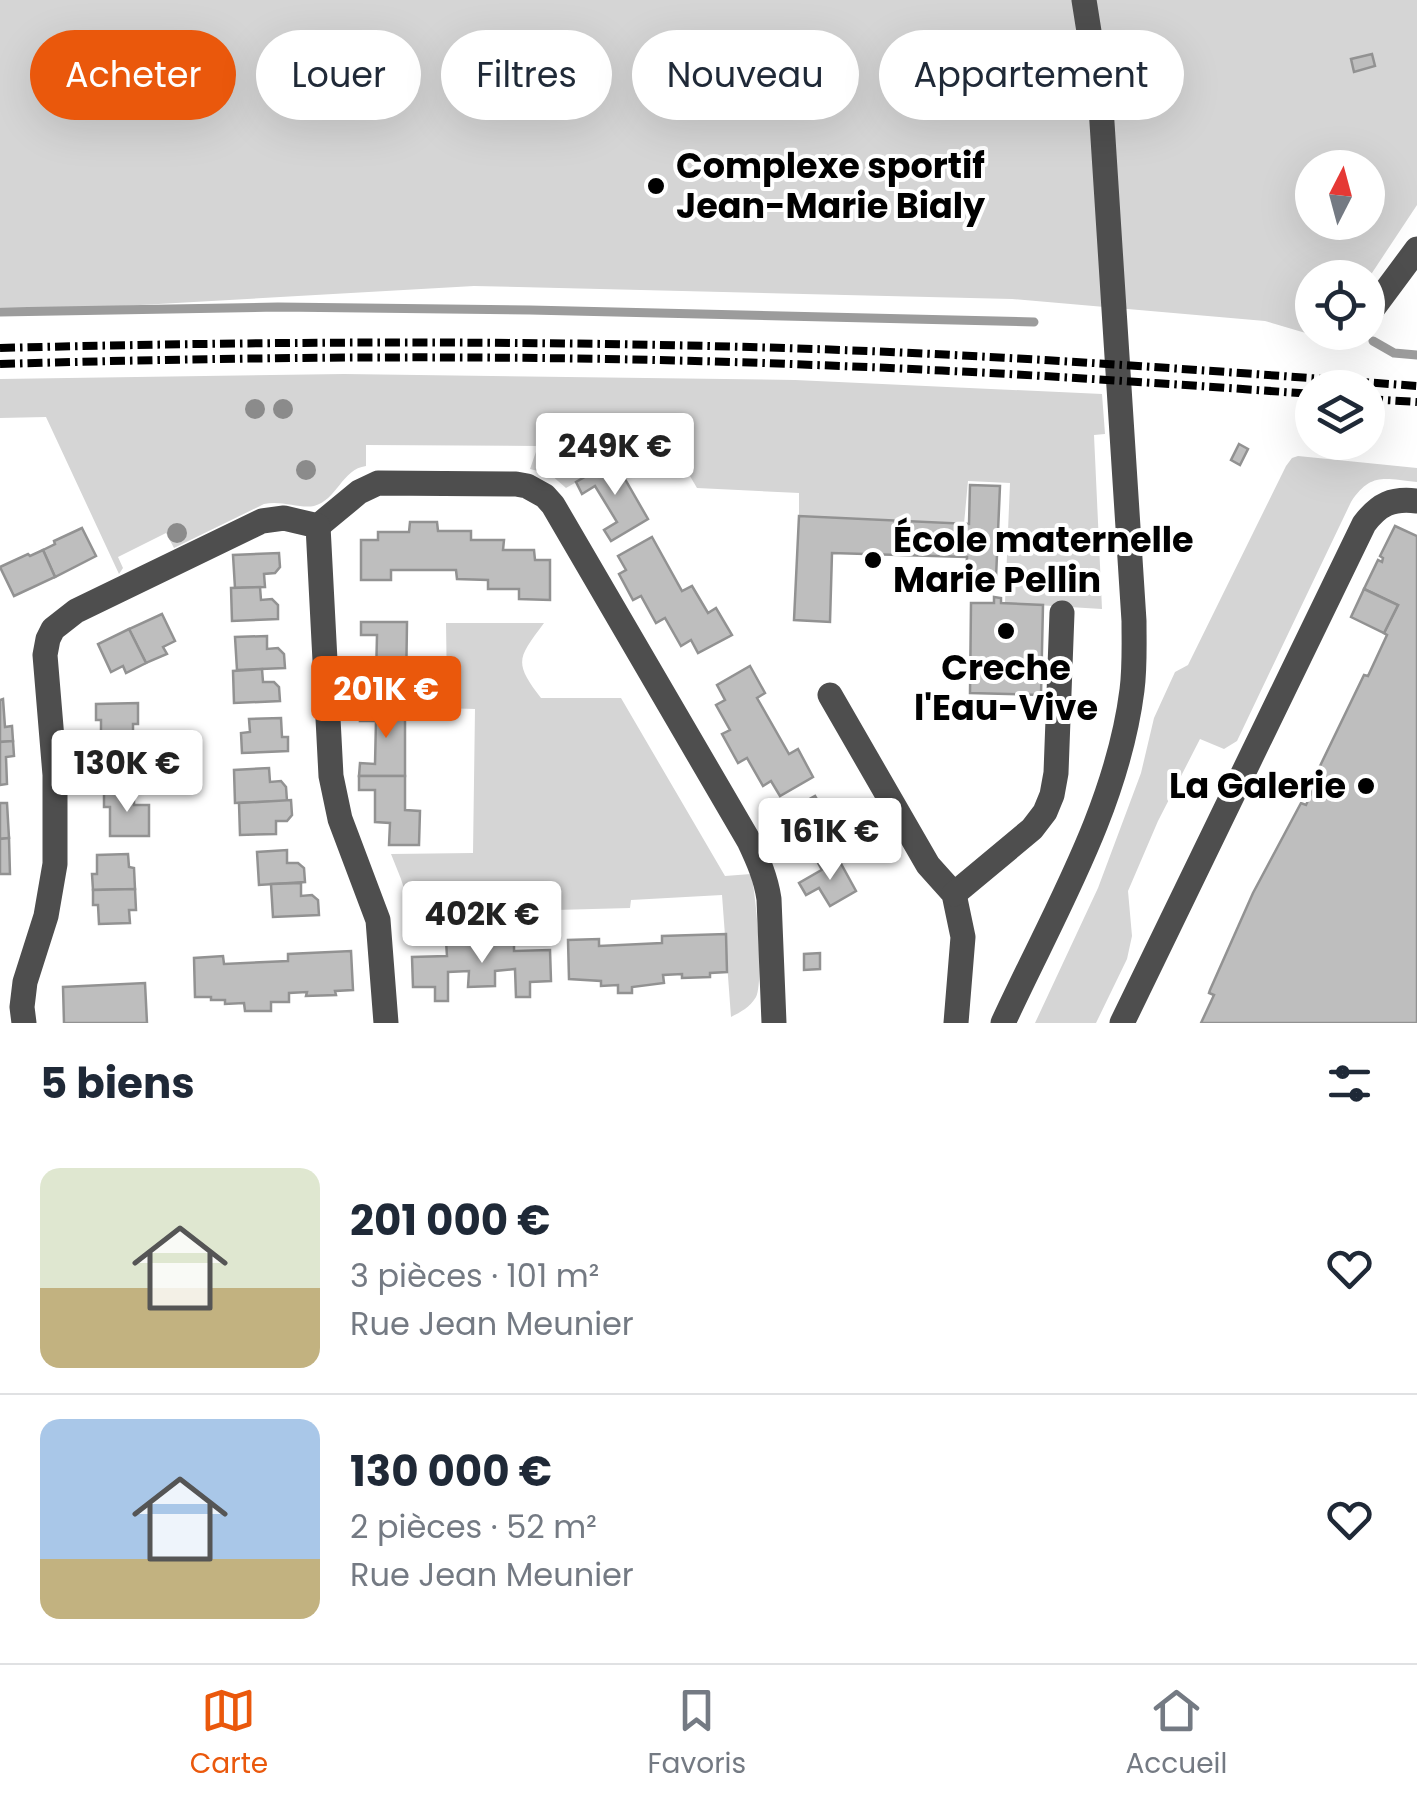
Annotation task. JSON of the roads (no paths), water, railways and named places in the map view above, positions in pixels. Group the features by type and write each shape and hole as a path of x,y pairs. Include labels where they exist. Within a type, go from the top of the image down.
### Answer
{"street":[{"path":"1003,1023 1099,814 1122,742 1132,691 1134,621 1102,125 1084,0"},
{"path":"1385,293 1417,250"},
{"path":"318,526 359,492 378,483 516,484 545,496 652,672 758,860 769,899 774,1023"},
{"path":"1122,1023 1364,524 1374,510 1387,503 1417,501"},
{"path":"24,1023 25,982 46,916 54,864 54,775 45,655 53,629 76,611 262,521 284,518 318,526"},
{"path":"318,526 331,776 340,819 378,920 386,1023"},
{"path":"954,894 1032,829 1052,795 1062,613"},
{"path":"830,695 928,864 954,894 963,937 956,1023"}],"waterway":[{"path":"0,312 278,307 1034,322"},
{"path":"1385,348 1394,353 1417,355"}],"railway":[{"path":"0,348 408,342 713,346 1041,360 1417,386"},
{"path":"0,364 306,358 713,361 939,370 1295,393"},
{"path":"1385,400 1417,402"}],"place":[{"name":"Complexe sportif Jean-Marie Bialy","path":"656,186"},
{"name":"École maternelle Marie Pellin","path":"873,560"},
{"name":"Creche l'Eau-Vive","path":"1006,631"},
{"name":"La Galerie","path":"1366,786"}]}
